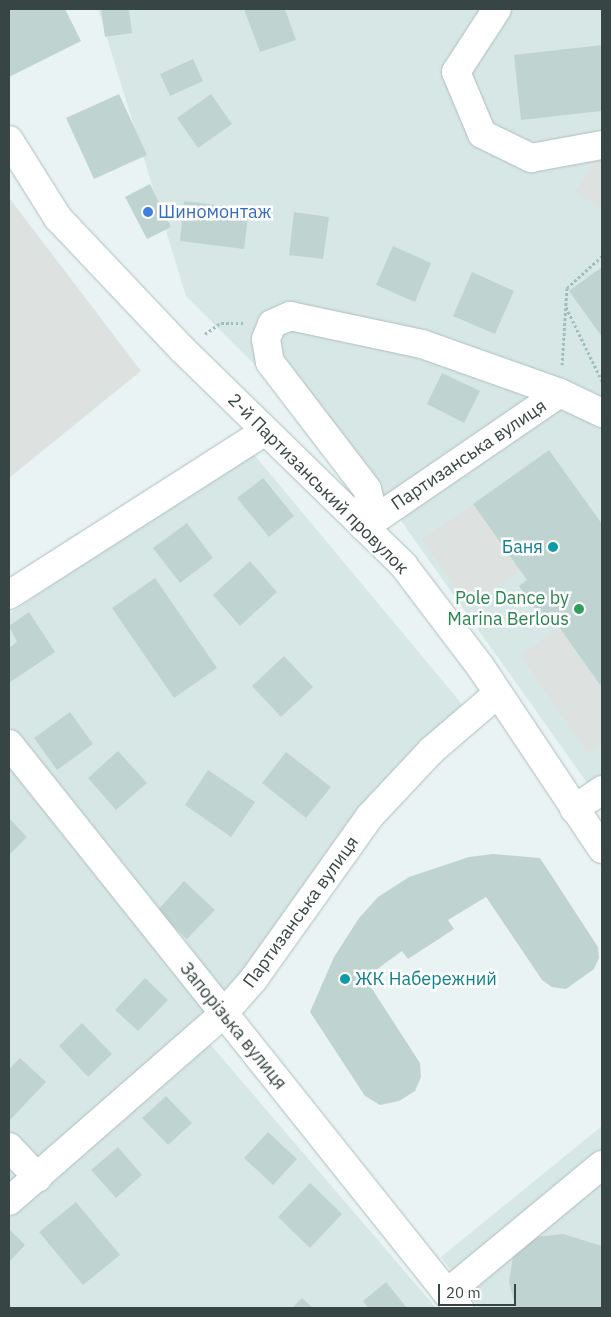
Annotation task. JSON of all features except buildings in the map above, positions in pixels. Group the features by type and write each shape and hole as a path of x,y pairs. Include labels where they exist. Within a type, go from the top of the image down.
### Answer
{"street":[{"path":"497,9 456,72 482,134 531,158 602,145"},
{"name":"2-й Партизанський провулок","path":"9,140 58,218 182,349 264,432 404,566 480,666 602,849"},
{"path":"364,527 371,505 367,488 270,362 266,339 272,324 290,316 422,344 560,393"},
{"name":"Партизанська вулиця","path":"364,527 560,393 602,413"},
{"path":"9,595 264,432"},
{"name":"Партизанська вулиця","path":"9,1201 38,1178 223,1014 253,980 370,816 432,750 497,694"},
{"name":"Запорізька вулиця","path":"9,744 453,1301"},
{"path":"574,809 602,790"},
{"path":"9,1147 38,1178"},
{"path":"453,1301 602,1165"}],"path":[{"path":"560,393 567,288 573,279 602,256"},
{"path":"566,307 602,381"},
{"path":"182,349 222,323 272,324"}],"shaded area":[{"path":"98,9 602,9 602,804 377,487 186,296"},
{"path":"602,149 602,205 600,208 575,192"},
{"path":"9,200 141,371 9,478"},
{"path":"251,451 471,715 370,824 271,973 210,1044 436,1308 9,1308 9,614"},
{"path":"473,504 520,570 470,608 422,539"},
{"path":"559,627 599,685 602,683 602,742 587,753 521,655"},
{"path":"602,1126 602,1308 479,1308 441,1257"}],"place":[{"name":"Шиномонтаж","path":"148,212"},
{"name":"Баня","path":"553,547"},
{"name":"Pole Dance by Marina Berlous","path":"579,609"},
{"name":"ЖК Набережний","path":"345,979"}]}
